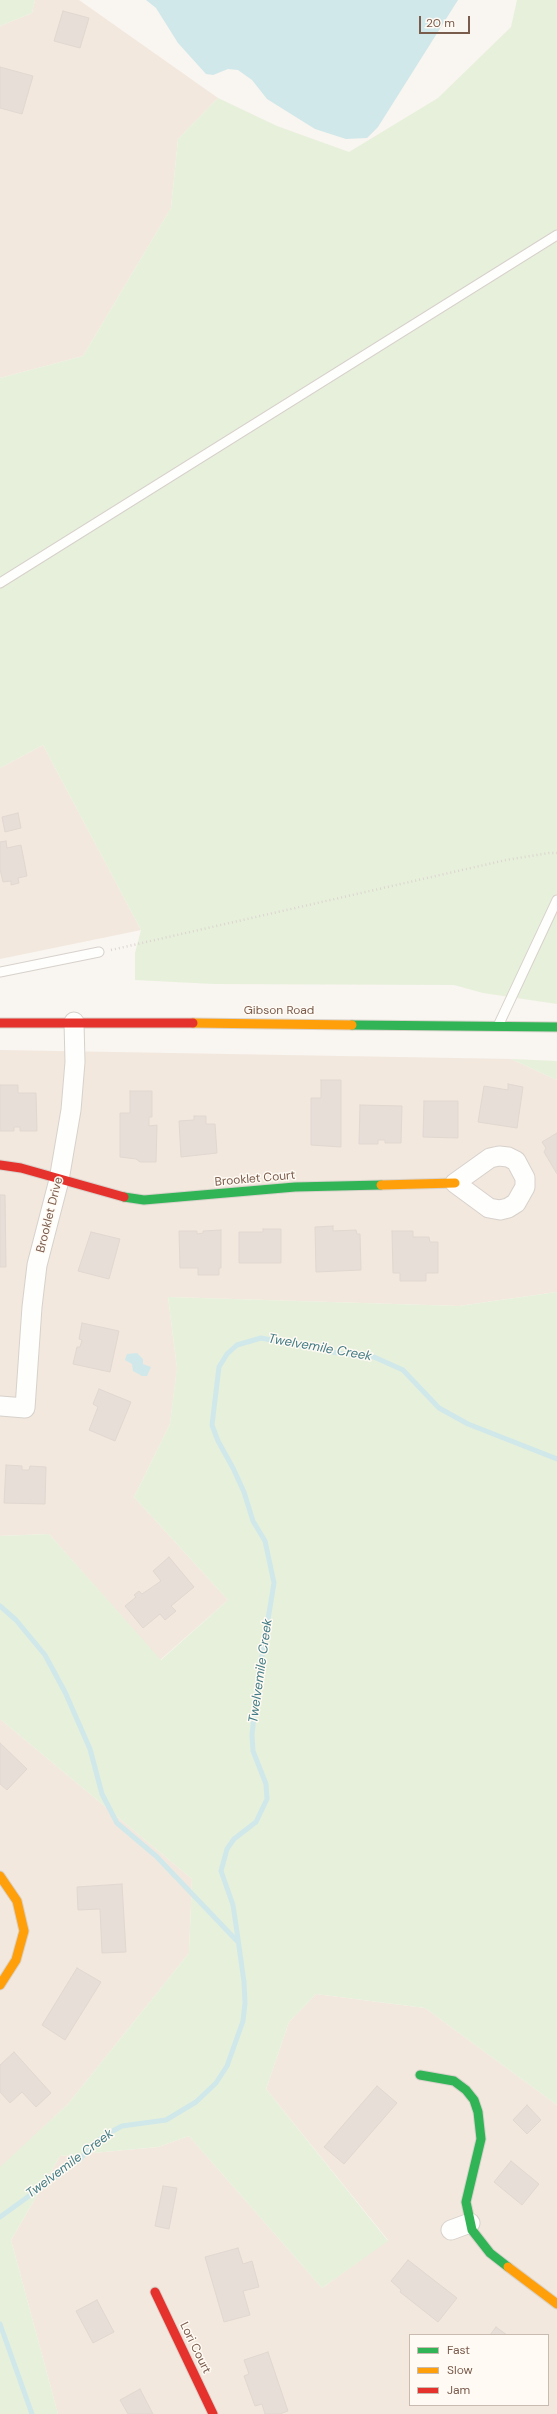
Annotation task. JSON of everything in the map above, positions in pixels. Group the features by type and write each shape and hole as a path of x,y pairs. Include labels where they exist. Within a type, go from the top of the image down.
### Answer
{"street":[{"name":"Gibson Road","path":"0,1023 74,1022 557,1027"},
{"name":"Brooklet Drive","path":"0,1406 25,1408 35,1279 59,1180 71,1110 75,1062 74,1022"},
{"name":"Brooklet Court","path":"0,1165 21,1168 112,1195 144,1200 289,1187 455,1183"},
{"path":"0,1876 17,1901 22,1915 24,1931 16,1960 9,1974 0,1985"},
{"path":"420,2075 454,2081 466,2090 474,2100 478,2112 481,2139 466,2202 470,2223 478,2238 490,2253 557,2304"},
{"path":"451,2230 470,2223"},
{"name":"Lori Court","path":"155,2292 213,2414"}],"lane":[{"path":"0,583 557,235"},
{"path":"498,1026 557,900"},
{"path":"0,972 98,952"}],"path":[{"path":"98,952 506,860 557,853"}],"shaded area":[{"path":"35,0 79,0 218,98 178,139 171,208 83,356 0,378 0,26 32,13"},
{"path":"43,745 141,930 0,959 0,768"},
{"path":"0,1050 511,1059 557,1080 557,1292 459,1306 168,1297 177,1368 170,1424 134,1497 228,1600 160,1660 49,1534 0,1536"},
{"path":"0,1719 192,1879 189,1953 68,2104 0,2168"},
{"path":"316,1994 425,2008 557,2105 557,2414 58,2414 11,2240 60,2156 158,2147 189,2136 322,2288 388,2240 266,2089 289,2022"}],"green space":[{"path":"0,0 35,0 32,13 0,26"},
{"path":"517,0 557,0 557,1004 483,993 454,985 214,984 135,980 135,953 141,930 43,745 0,768 0,378 83,356 171,208 178,139 218,98 277,126 349,152 438,98 511,27"},
{"path":"511,1059 557,1061 557,1080"},
{"path":"557,1292 557,2105 425,2008 316,1994 289,2022 266,2089 388,2241 322,2288 189,2136 158,2147 60,2156 11,2240 58,2414 0,2414 0,2167 68,2104 189,1953 192,1879 0,1719 0,1536 49,1534 161,1660 228,1600 134,1497 170,1424 177,1368 168,1297 459,1306"}],"water":[{"path":"146,0 458,0 378,127 367,138 346,139 315,129 267,99 252,80 238,70 228,69 213,75 206,74 178,43 156,8"},
{"path":"137,1353 143,1359 143,1364 151,1367 147,1376 142,1376 133,1371 132,1364 125,1360 127,1354"}],"building":[{"path":"63,11 89,18 80,48 54,41"},
{"path":"0,67 33,76 22,114 0,108"},
{"path":"18,813 21,828 5,832 2,817"},
{"path":"6,841 7,848 21,845 27,876 18,878 19,883 11,885 11,881 3,882 0,869 0,842"},
{"path":"321,1080 341,1080 341,1147 311,1145 311,1098 321,1098"},
{"path":"508,1084 523,1087 517,1128 478,1122 484,1086 508,1090"},
{"path":"0,1085 18,1085 18,1093 36,1093 37,1131 20,1131 20,1127 14,1127 14,1131 0,1131"},
{"path":"130,1091 152,1091 152,1117 149,1117 149,1126 157,1125 156,1162 140,1162 136,1159 120,1157 120,1113 130,1113"},
{"path":"424,1101 458,1101 458,1138 423,1137"},
{"path":"360,1105 402,1106 401,1143 385,1143 385,1140 378,1140 378,1144 359,1144"},
{"path":"194,1116 206,1116 206,1124 215,1124 217,1153 181,1157 179,1121 194,1120"},
{"path":"557,1133 557,1174 544,1152 546,1148 542,1142"},
{"path":"0,1195 5,1195 6,1267 0,1267"},
{"path":"333,1226 333,1231 356,1230 357,1234 360,1234 361,1270 316,1272 315,1227"},
{"path":"263,1229 281,1229 281,1263 239,1263 239,1232 263,1232"},
{"path":"221,1230 221,1268 219,1268 219,1275 198,1275 198,1268 180,1268 179,1231 197,1231 197,1234 203,1233 203,1231"},
{"path":"392,1231 413,1231 413,1237 429,1237 430,1242 438,1242 438,1273 426,1273 426,1281 400,1281 400,1273 393,1273"},
{"path":"91,1232 120,1239 109,1279 78,1271"},
{"path":"82,1323 119,1331 110,1372 73,1364 77,1347 80,1347 82,1340 79,1339"},
{"path":"99,1389 131,1402 115,1441 89,1430 98,1407 93,1404"},
{"path":"6,1465 22,1466 22,1470 29,1470 30,1466 46,1467 45,1504 4,1503"},
{"path":"169,1557 194,1587 171,1606 176,1611 165,1620 160,1614 143,1628 125,1606 136,1597 134,1595 139,1591 142,1594 161,1581 153,1571"},
{"path":"0,1743 27,1769 7,1790 0,1784"},
{"path":"122,1884 126,1952 102,1953 100,1909 78,1910 77,1887"},
{"path":"77,1968 101,1982 65,2040 42,2025"},
{"path":"14,2052 51,2093 36,2107 22,2092 10,2103 0,2092 0,2065"},
{"path":"377,2086 397,2103 344,2164 324,2147"},
{"path":"527,2105 541,2120 527,2134 513,2120"},
{"path":"511,2161 539,2184 522,2205 494,2182"},
{"path":"163,2186 177,2188 169,2229 155,2226"},
{"path":"238,2248 243,2264 252,2261 259,2287 243,2291 250,2315 224,2322 205,2257"},
{"path":"408,2260 457,2298 438,2322 400,2292 401,2290 391,2281"},
{"path":"97,2300 114,2332 93,2343 76,2311"},
{"path":"496,2327 506,2334 491,2334"},
{"path":"268,2352 288,2411 280,2414 265,2414 262,2404 255,2406 244,2376 249,2374 244,2360"},
{"path":"140,2389 153,2414 128,2414 120,2400"}],"waterway":[{"name":"Twelvemile Creek","path":"0,2217 80,2159 93,2144 107,2134 122,2126 166,2120 196,2102 216,2083 227,2066 243,2021 245,2003 244,1982 236,1925 233,1905 221,1871 227,1849 234,1839 256,1822 267,1799 266,1784 253,1751 252,1735 257,1686 274,1583 265,1541 253,1521 244,1492 218,1441 212,1425 219,1367 227,1354 237,1345 261,1338 337,1353 374,1357 403,1370 439,1408 468,1424 557,1459"},
{"path":"0,1606 16,1620 45,1655 65,1692 90,1749 102,1794 117,1823 156,1856 238,1942"},
{"name":"Twelvemile Creek","path":"0,2324 32,2414"}],"traffic: fast":[{"path":"352,1025 557,1027"},
{"path":"124,1197 144,1200 295,1187 381,1185"},
{"path":"420,2075 454,2081 466,2090 474,2100 478,2112 481,2139 466,2202 472,2230 490,2253 508,2267"}],"traffic: slow":[{"path":"193,1023 352,1025"},
{"path":"381,1185 455,1183"},
{"path":"0,1876 17,1901 24,1931 16,1960 0,1985"},
{"path":"508,2267 557,2304"}],"traffic: jam":[{"path":"0,1023 193,1023"},
{"path":"0,1165 21,1168 124,1197"},
{"path":"155,2292 213,2414"}]}
